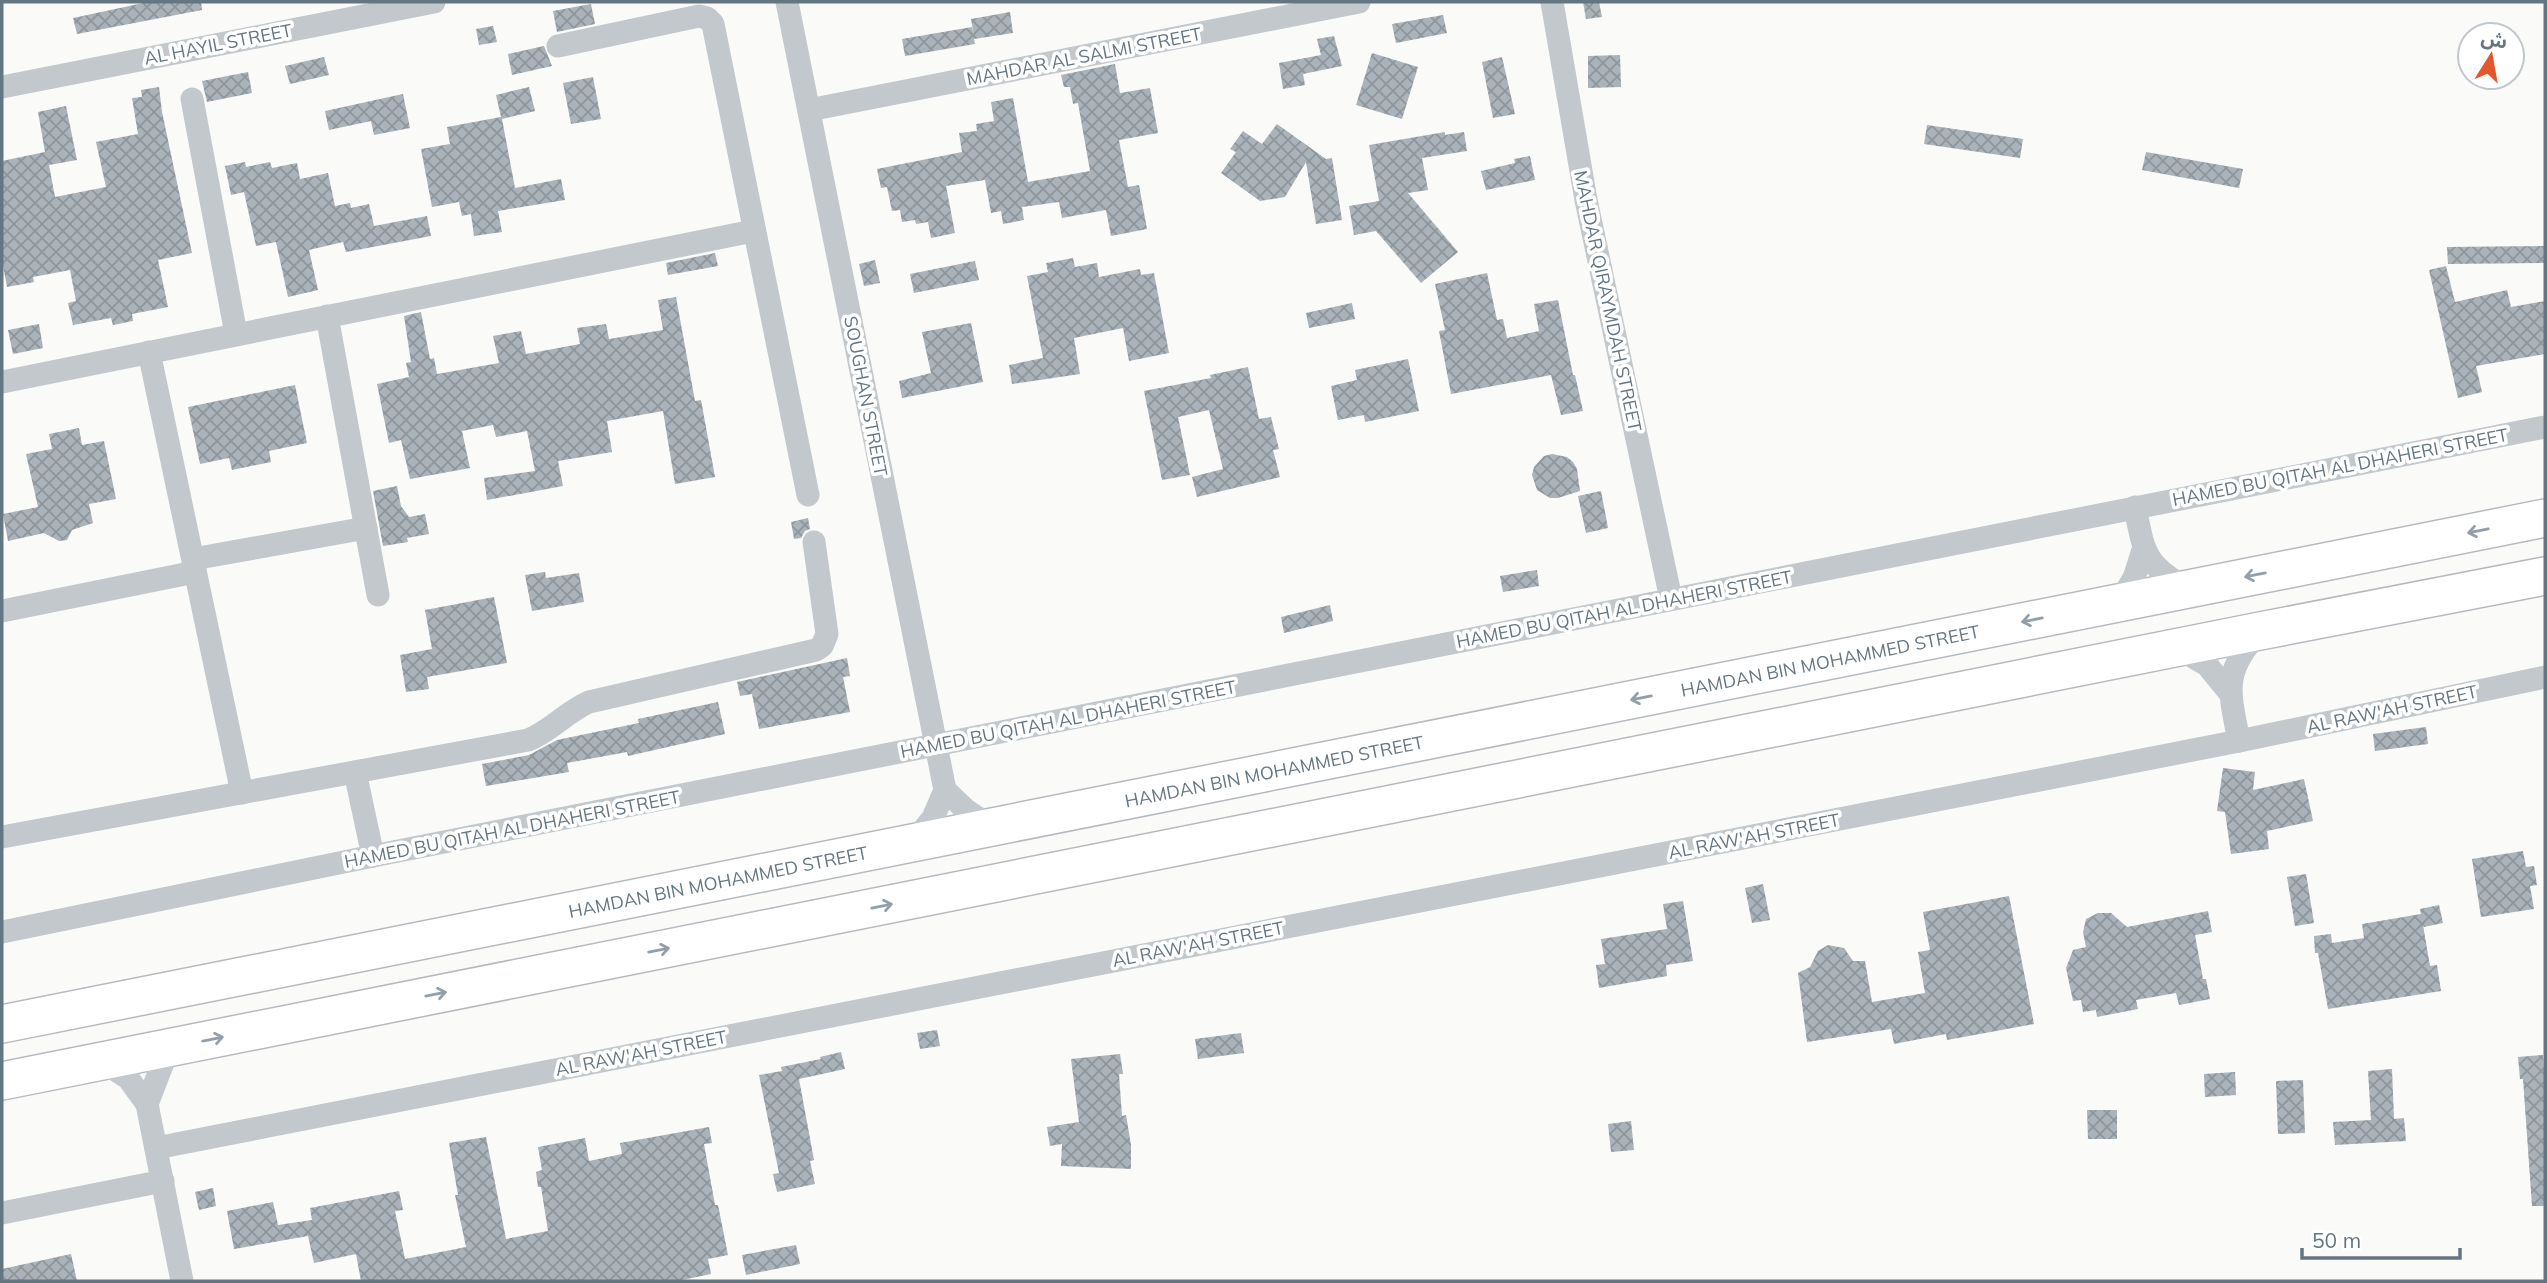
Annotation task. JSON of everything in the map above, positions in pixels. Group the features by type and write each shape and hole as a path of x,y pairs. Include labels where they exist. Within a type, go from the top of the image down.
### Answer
{"main road":[{"name":"HAMDAN BIN MOHAMMED STREET","path":"2,1024 2545,517"},
{"path":"2,1080 2545,576"}],"street":[{"name":"AL HAYIL STREET","path":"2,87 434,2"},
{"name":"SOUGHAN STREET","path":"788,2 945,790"},
{"name":"MAHDAR AL SALMI STREET","path":"809,110 1360,2"},
{"name":"MAHDAR QIRAYMDAH STREET","path":"1552,2 1586,200 1671,599"},
{"path":"558,46 699,16 707,18 713,24 808,495"},
{"path":"192,99 236,334"},
{"path":"2,382 753,230"},
{"path":"327,316 379,595"},
{"path":"149,352 242,793"},
{"name":"HAMED BU QITAH AL DHAHERI STREET","path":"2,932 373,856 2545,427"},
{"path":"2119,603 2134,578 2143,550 2135,507"},
{"path":"2,611 194,565 366,528"},
{"path":"2,837 528,740 553,728 578,707 589,702 816,650 822,646 827,634 814,542"},
{"path":"2143,550 2162,572 2186,588"},
{"path":"2239,741 2230,692 2239,659 2260,631"},
{"path":"2178,648 2207,665 2230,692"},
{"name":"AL RAW'AH STREET","path":"156,1148 2239,741 2545,677"},
{"path":"355,772 373,856"},
{"path":"913,843 933,818 945,790 966,810 990,826"},
{"path":"147,1104 169,1047"},
{"path":"102,1060 128,1079 147,1104 182,1281"},
{"path":"2,1213 163,1181"}],"building":[{"path":"148,2 201,2 202,10 77,34 73,18"},
{"path":"1583,2 1599,2 1602,17 1586,19"},
{"path":"591,4 595,24 557,32 553,11"},
{"path":"1010,12 1013,33 974,39 975,44 905,56 902,39 972,27 974,35 971,19"},
{"path":"1443,15 1447,33 1396,43 1392,24"},
{"path":"493,26 497,42 479,45 476,29"},
{"path":"1334,36 1342,66 1303,74 1305,85 1283,89 1279,63 1321,55 1317,39"},
{"path":"544,46 552,66 512,75 508,54"},
{"path":"1372,53 1418,67 1402,119 1356,105"},
{"path":"1620,55 1621,87 1588,88 1588,56"},
{"path":"324,57 329,75 290,84 285,66"},
{"path":"1502,57 1515,114 1493,118 1482,62"},
{"path":"1115,64 1120,93 1150,88 1158,133 1119,140 1128,187 1139,185 1147,229 1111,236 1106,210 1062,218 1059,202 1022,207 1024,220 1003,224 1001,211 991,213 985,180 946,186 955,233 931,238 928,222 902,222 900,210 892,211 887,187 881,188 877,169 962,152 959,133 977,131 976,124 994,121 991,102 1013,98 1028,182 1090,171 1078,103 1073,104 1070,87 1064,87 1061,75"},
{"path":"248,72 252,93 207,102 202,81"},
{"path":"593,77 601,119 571,124 563,83"},
{"path":"159,87 192,253 158,260 168,307 132,314 133,321 113,325 111,318 73,325 68,303 76,301 70,270 33,277 34,282 7,287 2,260 2,161 45,152 38,112 66,106 77,160 49,165 55,197 106,187 96,142 138,134 132,98 142,97 141,90"},
{"path":"529,87 535,111 502,119 515,188 561,179 565,200 498,211 502,232 474,236 471,214 462,216 459,202 432,207 421,149 450,144 447,127 501,117 496,95"},
{"path":"403,94 410,128 374,135 371,121 329,130 325,111"},
{"path":"1277,124 1326,159 1332,158 1342,220 1316,224 1306,162 1285,197 1260,201 1221,173 1236,152 1230,149 1243,131 1262,144"},
{"path":"1927,125 2023,139 2020,158 1924,144"},
{"path":"1445,132 1445,135 1464,132 1467,151 1422,158 1428,190 1408,193 1458,252 1421,283 1376,231 1354,235 1349,206 1379,201 1369,145"},
{"path":"2146,152 2243,169 2239,188 2142,170"},
{"path":"1530,156 1535,180 1486,190 1481,171 1515,163 1514,159"},
{"path":"245,162 246,167 270,162 272,168 297,163 300,179 328,173 335,206 350,203 351,208 369,204 374,226 427,216 431,236 346,252 343,242 309,250 318,290 288,297 276,242 256,246 244,192 231,195 225,166"},
{"path":"2545,246 2545,263 2448,264 2447,247"},
{"path":"715,253 718,266 668,275 666,263"},
{"path":"1073,258 1075,267 1097,263 1099,277 1140,269 1141,275 1154,273 1169,353 1129,361 1123,328 1074,338 1080,374 1012,384 1009,365 1043,358 1027,276 1048,272 1046,263"},
{"path":"875,260 880,283 864,286 859,264"},
{"path":"975,261 979,280 914,293 910,274"},
{"path":"2446,266 2455,302 2507,290 2511,307 2545,301 2545,354 2476,366 2482,392 2458,398 2429,270"},
{"path":"1487,273 1497,320 1503,319 1507,338 1539,331 1534,304 1558,300 1583,411 1561,415 1551,375 1451,394 1439,331 1445,330 1435,284"},
{"path":"676,297 695,401 701,400 715,477 675,484 663,411 607,421 612,452 558,461 563,486 487,500 484,478 535,471 527,431 496,437 493,425 462,431 470,468 410,479 401,440 389,443 377,384 409,377 406,363 411,362 404,316 421,312 430,359 434,358 437,374 499,363 493,336 521,331 526,354 580,344 577,328 606,324 609,339 663,330 658,300"},
{"path":"1352,303 1355,319 1309,328 1306,313"},
{"path":"971,323 983,382 902,398 899,381 931,373 922,332"},
{"path":"39,324 43,348 13,354 8,330"},
{"path":"1408,359 1419,411 1365,422 1364,415 1338,420 1331,386 1357,380 1355,370"},
{"path":"1248,367 1259,419 1271,417 1279,449 1273,450 1280,477 1197,497 1192,477 1223,469 1209,410 1178,417 1190,475 1162,480 1144,391 1211,378 1210,375"},
{"path":"295,385 307,443 269,451 271,462 232,470 229,458 200,464 188,407"},
{"path":"79,428 82,445 104,441 116,499 89,504 93,523 72,530 67,540 59,541 44,533 8,541 3,514 38,507 26,454 52,449 49,434"},
{"path":"1552,454 1567,457 1573,462 1577,469 1580,491 1550,498 1537,490 1532,475 1534,467 1544,456"},
{"path":"397,486 401,506 409,517 425,514 429,534 407,538 408,542 383,546 373,491"},
{"path":"1601,491 1608,528 1586,533 1578,496"},
{"path":"808,518 810,529 805,531 801,538 794,539 791,522"},
{"path":"1537,570 1539,586 1503,592 1500,576"},
{"path":"545,572 546,578 579,573 584,602 532,611 525,575"},
{"path":"494,597 507,663 427,677 429,689 406,692 400,655 432,649 425,610"},
{"path":"1330,605 1333,621 1284,633 1281,617"},
{"path":"847,658 850,676 843,677 850,712 759,729 752,694 740,696 737,682"},
{"path":"718,702 725,734 628,756 627,752 567,763 569,772 486,786 482,764 529,755 557,740 639,723 638,719"},
{"path":"2426,727 2428,744 2375,751 2373,734"},
{"path":"2223,768 2255,772 2253,790 2304,779 2313,821 2267,831 2269,849 2231,854 2225,812 2217,811"},
{"path":"2523,851 2526,867 2534,866 2537,885 2530,886 2534,909 2481,917 2472,859"},
{"path":"2306,874 2314,923 2295,926 2287,877"},
{"path":"1763,884 1770,920 1752,923 1745,888"},
{"path":"2009,896 2034,1024 1947,1040 1946,1034 1894,1044 1891,1029 1807,1042 1798,973 1810,967 1818,951 1828,945 1844,948 1853,961 1865,961 1872,1002 1925,993 1918,952 1930,950 1923,912"},
{"path":"1683,901 1693,961 1666,965 1667,976 1599,988 1596,965 1605,964 1601,939 1667,929 1663,904"},
{"path":"2439,905 2443,923 2423,925 2430,966 2437,965 2441,991 2328,1009 2318,953 2315,953 2314,936 2331,934 2332,943 2364,938 2362,924 2421,914 2420,909"},
{"path":"2208,911 2212,932 2195,935 2203,979 2206,979 2210,999 2179,1005 2176,993 2136,1000 2138,1009 2097,1017 2096,1010 2083,1012 2081,1000 2073,1001 2066,968 2073,950 2086,947 2083,932 2086,919 2098,913 2111,913 2127,927"},
{"path":"937,1030 940,1046 920,1049 917,1033"},
{"path":"1241,1033 1244,1053 1198,1059 1195,1039"},
{"path":"841,1052 845,1069 799,1079 814,1160 810,1161 815,1184 777,1192 773,1174 779,1173 759,1075 782,1071 781,1067"},
{"path":"1120,1054 1123,1074 1119,1074 1122,1116 1126,1115 1131,1145 1131,1169 1061,1166 1062,1144 1050,1146 1047,1127 1079,1122 1071,1059"},
{"path":"2543,1055 2545,1206 2532,1206 2523,1079 2520,1079 2518,1057"},
{"path":"2392,1069 2394,1119 2404,1118 2406,1141 2335,1145 2333,1122 2371,1120 2368,1071"},
{"path":"2235,1072 2236,1095 2205,1097 2204,1074"},
{"path":"2303,1080 2305,1133 2278,1134 2276,1081"},
{"path":"2087,1110 2117,1110 2117,1139 2088,1139"},
{"path":"1631,1121 1634,1150 1611,1152 1608,1124"},
{"path":"709,1127 712,1143 704,1144 715,1205 718,1205 728,1255 708,1259 711,1274 677,1281 361,1281 356,1254 314,1263 308,1236 234,1249 227,1211 273,1202 278,1225 312,1220 310,1208 399,1191 403,1210 395,1211 405,1259 466,1247 455,1195 458,1195 449,1143 486,1137 506,1239 548,1231 536,1172 542,1170 538,1147 585,1138 589,1161 622,1154 620,1143"},
{"path":"213,1188 216,1206 199,1210 195,1192"},
{"path":"796,1245 800,1264 746,1275 742,1255"},
{"path":"71,1254 77,1281 2,1281 2,1269"}]}
